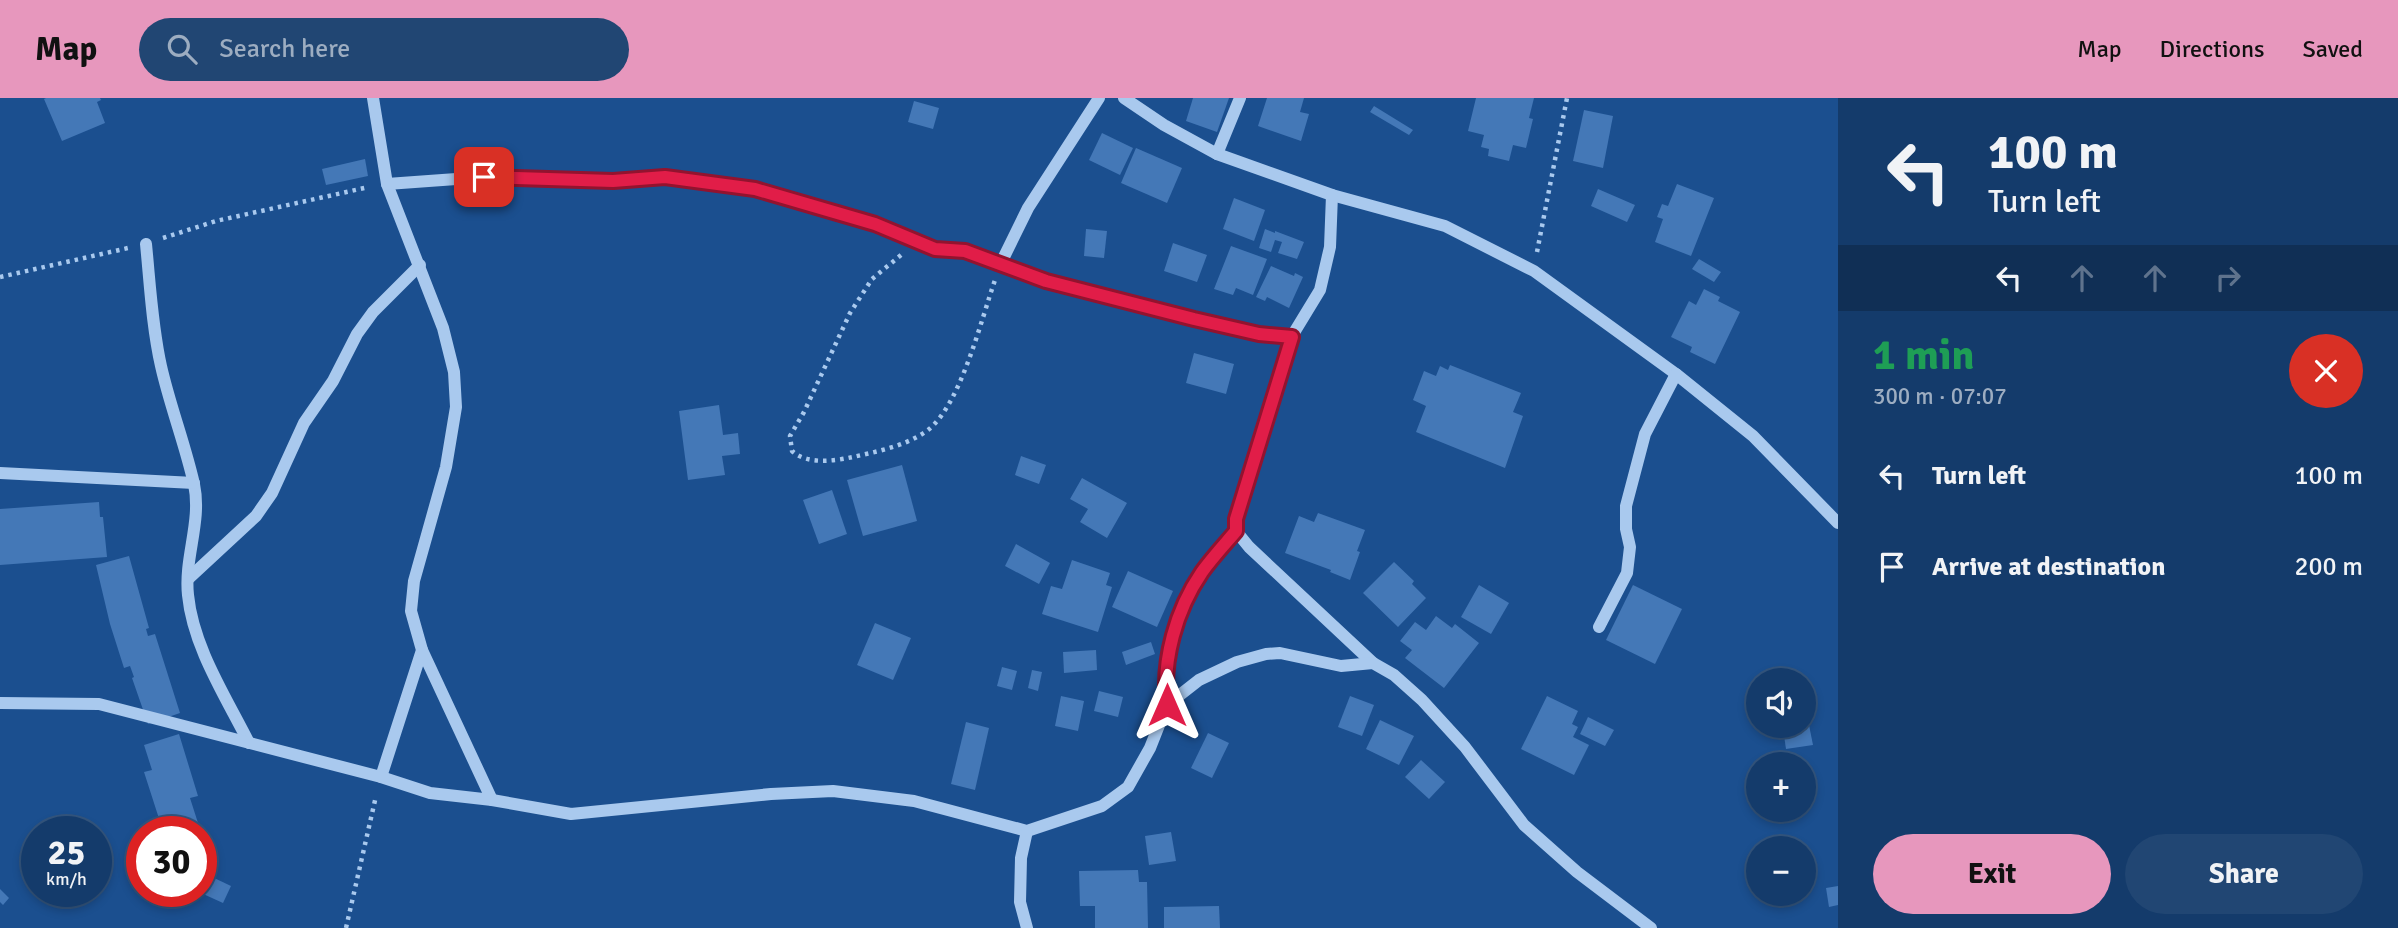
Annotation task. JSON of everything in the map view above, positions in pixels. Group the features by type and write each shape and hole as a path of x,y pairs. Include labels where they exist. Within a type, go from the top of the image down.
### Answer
{"street":[{"path":"373,98 387,184 443,328 454,372 456,407 446,467 415,582 411,611 422,650 492,800"},
{"path":"1001,263 1028,208 1099,98"},
{"path":"1124,98 1164,125 1217,154 1332,195 1445,226 1534,271 1676,374 1753,436 1838,523"},
{"path":"1217,154 1240,98"},
{"path":"387,184 484,177 613,181 665,177 755,189 875,224 935,249 965,251 1046,281 1259,334 1292,337"},
{"path":"1332,195 1330,247 1320,290 1292,337 1236,519 1236,531 1249,547 1373,663 1394,674 1440,719 1465,747 1524,825 1577,872 1651,928"},
{"path":"146,244 160,362 194,483 197,519 188,579 192,617 207,659 249,743"},
{"path":"188,579 264,505 283,473 304,423 332,381 357,334 373,313 420,265"},
{"path":"1599,627 1627,573 1630,547 1626,528 1626,506 1645,434 1676,374"},
{"path":"0,473 194,483"},
{"path":"0,703 99,704 380,777 430,793 492,800 571,814 771,793 833,791 914,801 1027,831 1102,806 1128,787 1150,748 1167,705 1166,674 1174,632 1186,599 1202,571 1236,531"},
{"path":"380,777 422,650"},
{"path":"1167,705 1199,680 1254,656 1280,653 1341,666 1373,663"},
{"path":"1027,831 1021,858 1020,902 1027,928"}],"path":[{"path":"1534,271 1567,98"},
{"path":"0,277 146,244 216,221 387,184"},
{"path":"935,249 901,255 873,279 858,302 790,436 792,451 798,457 816,461 848,458 894,448 927,430 943,415 966,366 1001,263"},
{"path":"346,928 380,777"}],"building":[{"path":"100,98 97,102 105,123 62,141 44,99"},
{"path":"1193,98 1229,98 1217,132 1186,121"},
{"path":"1267,98 1304,98 1300,112 1309,114 1301,141 1258,126"},
{"path":"1476,98 1534,98 1529,118 1533,119 1526,148 1513,145 1509,161 1488,156 1489,149 1481,147 1484,135 1468,131"},
{"path":"914,101 939,108 933,129 908,122"},
{"path":"1374,106 1413,130 1409,135 1370,112"},
{"path":"1584,110 1613,116 1603,168 1573,161"},
{"path":"1102,133 1133,148 1120,175 1089,160"},
{"path":"1136,148 1182,168 1167,203 1121,183"},
{"path":"365,159 368,176 326,185 322,169"},
{"path":"1677,184 1714,198 1691,256 1655,242 1663,219 1657,217 1662,204 1668,206"},
{"path":"1598,189 1635,205 1627,222 1591,206"},
{"path":"1234,198 1265,210 1254,241 1223,229"},
{"path":"1086,229 1107,231 1104,258 1084,256"},
{"path":"1265,229 1304,242 1297,259 1278,253 1282,242 1275,240 1271,252 1259,248"},
{"path":"1173,243 1207,255 1197,282 1164,271"},
{"path":"1231,246 1267,259 1253,295 1236,288 1233,295 1214,289"},
{"path":"1699,259 1721,272 1714,282 1692,269"},
{"path":"1271,266 1303,277 1289,308 1267,297 1265,301 1256,297"},
{"path":"1704,289 1720,297 1718,301 1740,312 1715,364 1690,352 1692,347 1671,337 1689,301 1696,305"},
{"path":"1194,353 1234,364 1226,394 1186,383"},
{"path":"1450,365 1521,393 1513,412 1523,416 1505,468 1416,432 1426,406 1413,400 1424,371 1436,376 1440,366 1448,370"},
{"path":"719,405 723,435 738,433 740,454 722,456 725,475 688,480 679,411"},
{"path":"1021,456 1046,465 1039,484 1015,475"},
{"path":"902,465 917,521 863,536 847,480"},
{"path":"1082,478 1127,503 1107,538 1080,522 1088,509 1070,499"},
{"path":"832,490 847,534 819,544 803,500"},
{"path":"99,502 107,557 0,565 0,509"},
{"path":"1318,513 1365,530 1350,580 1285,553 1299,516 1314,522"},
{"path":"1016,544 1050,563 1039,584 1005,566"},
{"path":"129,556 149,628 146,629 148,636 155,634 180,713 148,724 130,666 124,668 96,565"},
{"path":"1072,560 1110,573 1106,585 1112,587 1098,632 1042,614 1051,586 1062,589"},
{"path":"1394,562 1414,581 1412,584 1426,598 1398,627 1363,593"},
{"path":"1128,571 1173,591 1157,627 1112,607"},
{"path":"1479,585 1509,603 1491,634 1461,617"},
{"path":"1633,585 1682,609 1655,664 1606,640"},
{"path":"1436,616 1452,628 1455,624 1479,643 1444,688 1405,658 1412,650 1400,641 1415,622 1426,630"},
{"path":"875,623 911,638 893,680 857,665"},
{"path":"1151,642 1155,654 1126,665 1122,652"},
{"path":"1096,650 1097,670 1064,673 1063,652"},
{"path":"1002,667 1017,671 1012,690 997,686"},
{"path":"1032,670 1042,672 1038,691 1028,688"},
{"path":"1099,691 1123,697 1118,717 1094,711"},
{"path":"1061,696 1084,701 1078,731 1055,726"},
{"path":"1350,696 1374,705 1362,736 1338,727"},
{"path":"1547,696 1578,711 1572,724 1578,727 1573,737 1589,745 1574,775 1521,749"},
{"path":"1588,717 1614,730 1605,746 1580,734"},
{"path":"1380,720 1414,736 1399,765 1366,749"},
{"path":"966,722 989,728 975,790 951,784"},
{"path":"1208,733 1229,743 1212,778 1191,768"},
{"path":"179,734 198,796 190,798 196,816 158,816 144,772 152,770 144,745"},
{"path":"1784,738 1812,738 1813,745 1786,749"},
{"path":"1421,760 1445,782 1429,799 1405,777"},
{"path":"1171,832 1176,861 1149,865 1145,836"},
{"path":"1138,870 1139,882 1147,882 1148,928 1095,928 1095,906 1080,906 1079,871"},
{"path":"217,879 231,886 223,903 217,900"},
{"path":"1838,886 1838,905 1829,907 1826,888"},
{"path":"0,889 9,898 3,905 0,902"},
{"path":"1219,906 1220,928 1164,928 1164,907"}],"route":[{"path":"484,177 613,181 665,177 755,189 875,224 935,249 965,251 1046,281 1259,334 1292,337 1236,519 1236,531 1202,571 1186,599 1174,632 1166,674 1167,705"}]}
